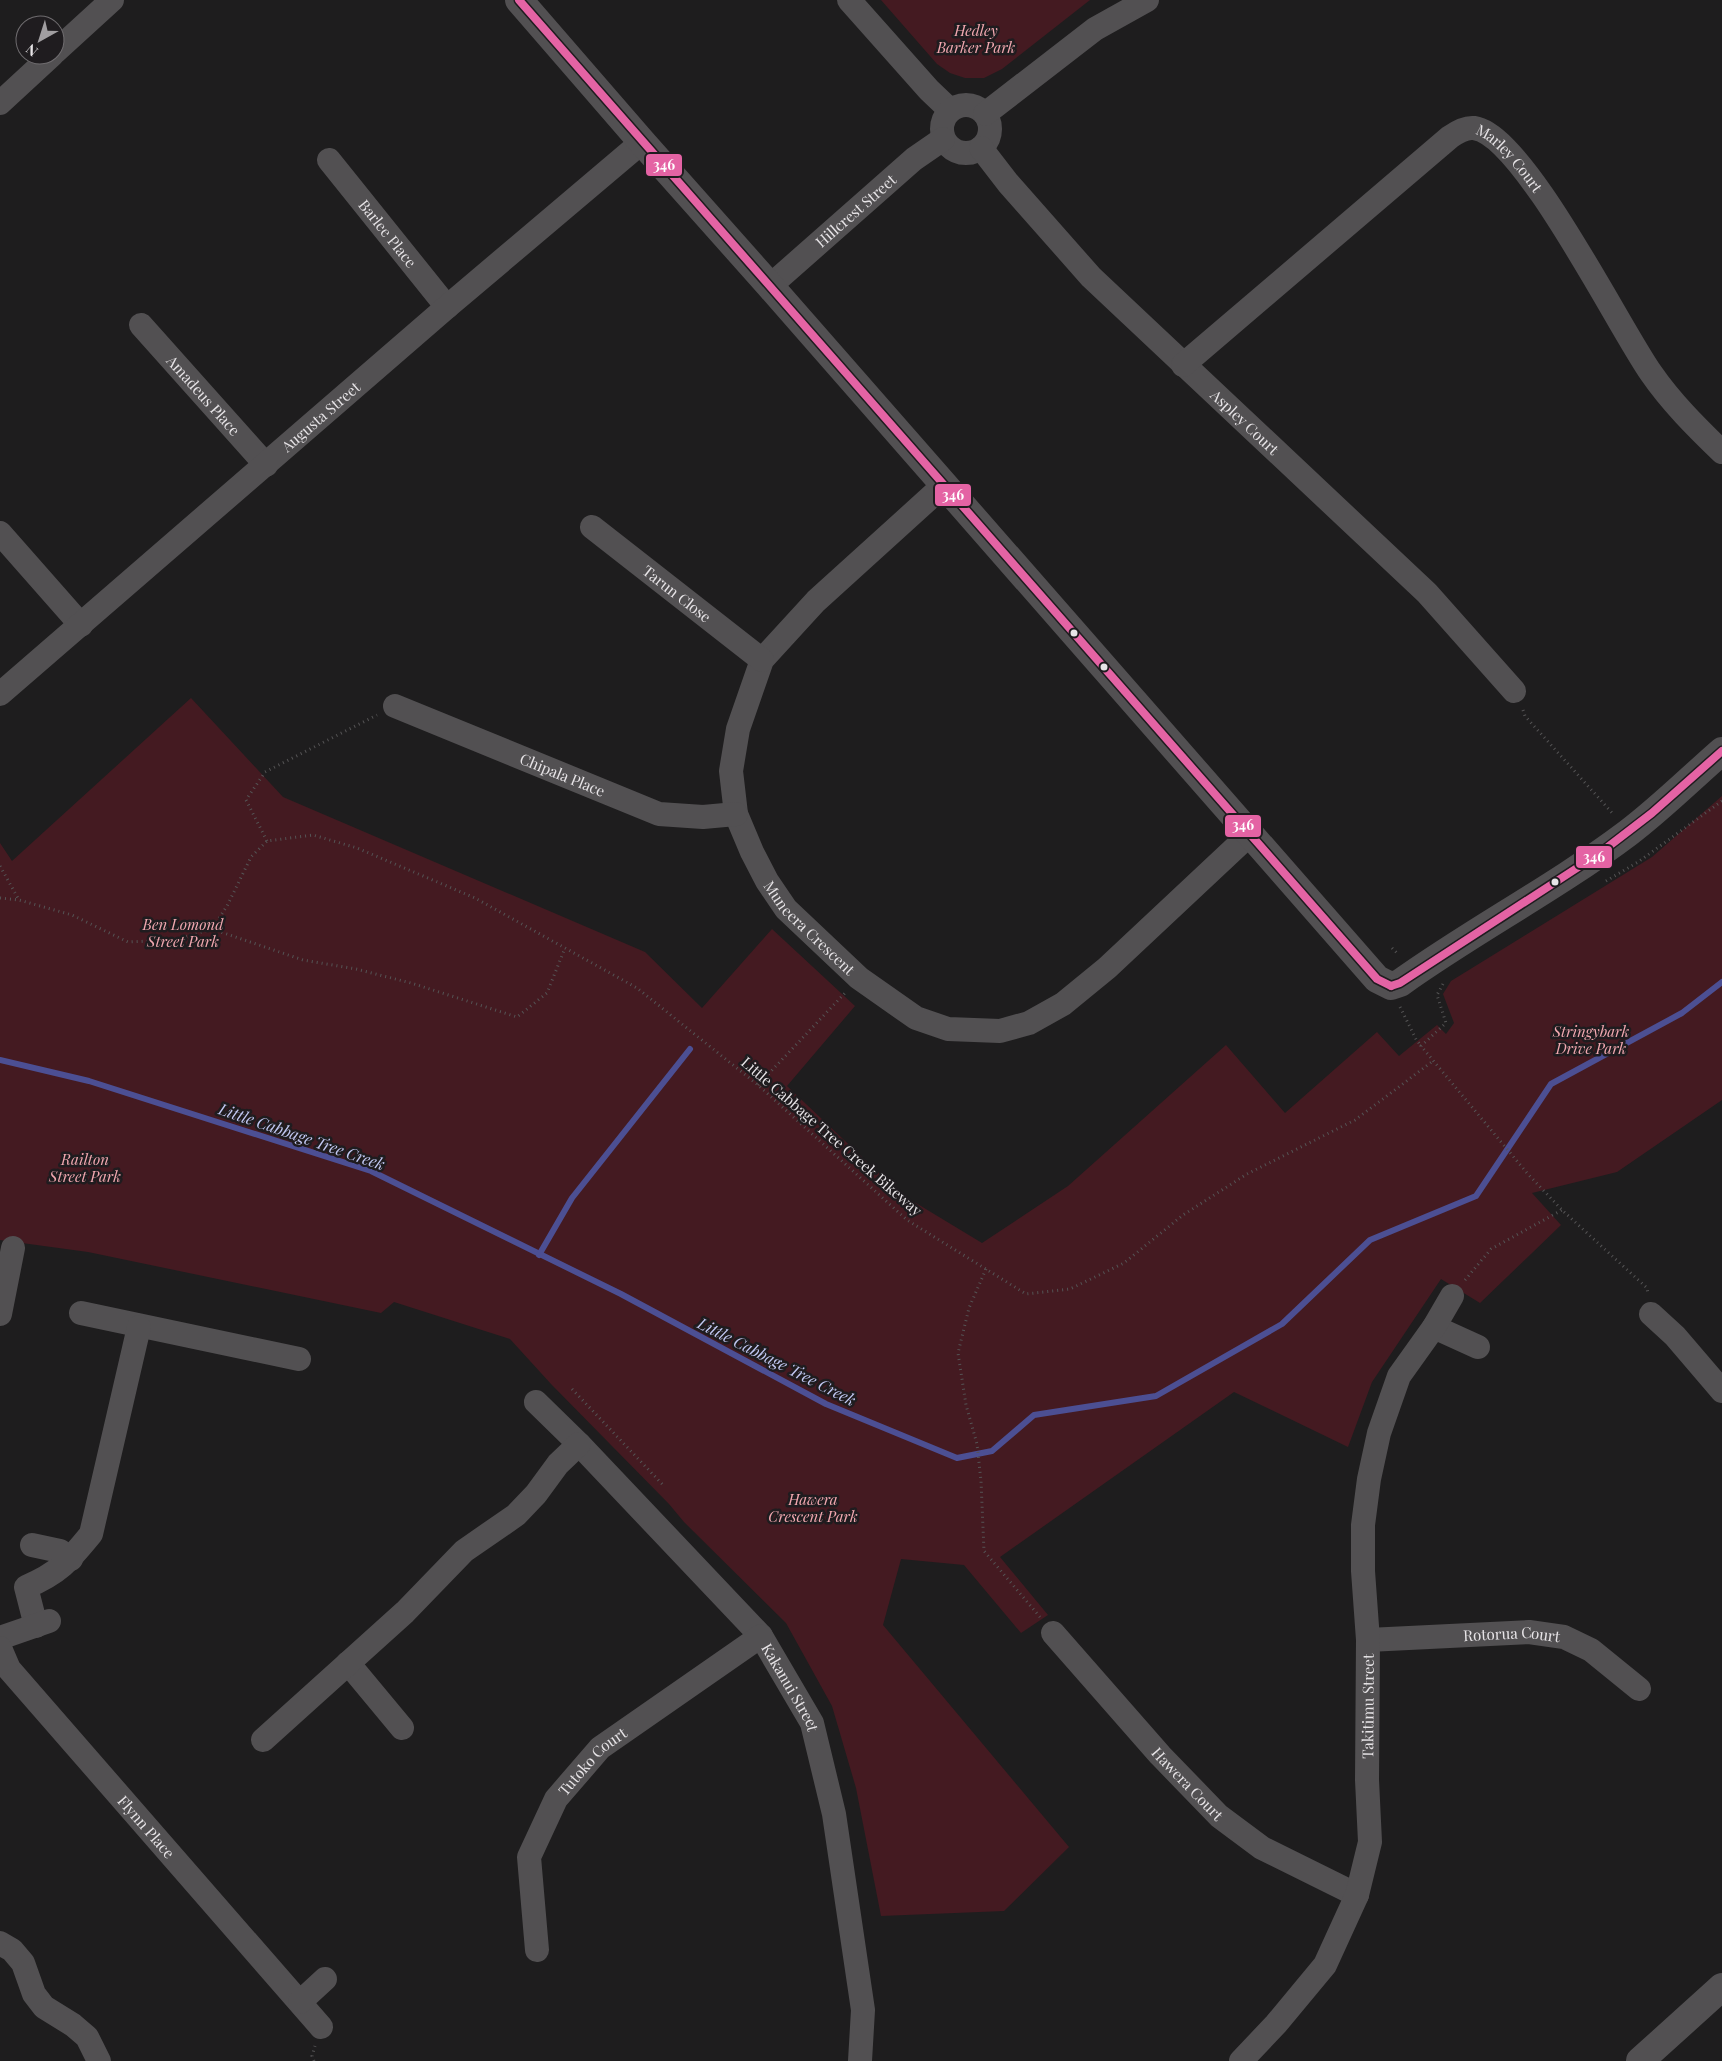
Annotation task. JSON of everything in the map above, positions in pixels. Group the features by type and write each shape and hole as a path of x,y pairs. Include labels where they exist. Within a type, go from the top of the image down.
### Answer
{"street":[{"path":"65,44 112,0"},
{"path":"519,0 1377,979 1391,986 1400,983 1484,927 1563,878 1628,833 1722,751"},
{"path":"850,0 928,90 950,110"},
{"path":"985,114 1095,29 1148,0"},
{"path":"0,103 42,65"},
{"path":"964,104 980,108 985,114 989,120 990,136 981,148 974,152 960,152 953,150 943,139 942,123 950,110 964,104"},
{"name":"Marley Court","path":"1183,365 1450,137 1461,130 1475,128 1491,136 1510,153 1557,216 1650,372 1693,424 1722,452"},
{"name":"Hillcrest Street","path":"770,286 914,159 943,139"},
{"name":"Augusta Street","path":"0,694 447,307 642,142"},
{"name":"Aspley Court","path":"981,148 1008,183 1091,277 1427,593 1514,691"},
{"name":"Barlee Place","path":"329,160 447,307"},
{"name":"Amadeus Place","path":"141,325 266,465"},
{"name":"Muneera Crescent","path":"944,485 816,601 762,660 738,729 731,771 736,814 767,881 786,908 859,978 916,1018 948,1029 1000,1031 1029,1023 1063,1004 1107,968 1250,834"},
{"name":"Tarun Close","path":"592,527 762,660"},
{"path":"0,533 80,625"},
{"name":"Chipala Place","path":"395,706 659,814 703,817 736,814"},
{"path":"0,1314 13,1248"},
{"name":"Takitimu Street","path":"1241,2061 1276,2024 1325,1965 1357,1894 1370,1842 1368,1640 1363,1571 1363,1525 1369,1479 1379,1433 1399,1376 1434,1327 1452,1296"},
{"path":"82,1313 139,1327 298,1360"},
{"path":"1651,1314 1675,1336 1722,1391"},
{"path":"0,1638 42,1624 26,1587 49,1577 71,1559 91,1534 139,1327"},
{"path":"1434,1327 1478,1348"},
{"name":"Kakanui Street","path":"536,1402 579,1444 761,1636 812,1723 832,1805 863,2010 860,2061"},
{"path":"263,1740 405,1612 464,1552 516,1515 536,1494 558,1464 579,1444"},
{"path":"32,1545 60,1551 71,1559"},
{"name":"Rotorua Court","path":"1368,1640 1529,1632 1564,1636 1591,1650 1639,1689"},
{"name":"Hawera Court","path":"1053,1633 1160,1755 1220,1816 1262,1848 1357,1894"},
{"name":"Tutoko Court","path":"537,1950 529,1857 556,1799 600,1748 761,1636"},
{"name":"Flynn Place","path":"0,1648 10,1669 321,2027"},
{"path":"348,1663 402,1728"},
{"path":"0,1942 12,1950 22,1964 34,1994 44,2007 73,2025 87,2037 99,2061"},
{"path":"300,2002 325,1979"},
{"path":"1640,2061 1722,1987"}],"path":[{"path":"1514,691 1525,716 1628,833"},
{"path":"212,929 227,906 251,856 266,841 246,800 265,772 395,706"},
{"path":"1604,882 1638,862 1722,801"},
{"name":"Little Cabbage Tree Creek Bikeway","path":"266,841 312,835 357,848 475,898 636,988 758,1085 908,1220 1026,1294 1070,1289 1124,1263 1182,1215 1247,1174 1355,1120 1433,1061"},
{"path":"0,866 19,900"},
{"path":"0,898 19,900 72,915 128,942 174,940 212,929 303,960 356,969 411,983 517,1017 547,993 565,948"},
{"path":"758,1085 859,978"},
{"path":"1421,1046 1446,1023 1437,995 1443,983"},
{"path":"1391,986 1421,1046 1528,1173 1562,1210 1647,1288 1651,1314"},
{"path":"1452,1296 1491,1249 1562,1210"},
{"path":"986,1269 969,1308 958,1353 966,1405 977,1444 981,1481 984,1551 1053,1633"},
{"path":"572,1388 664,1486"}],"green space":[{"name":"Hedley Barker Park","path":"881,0 1090,0 1002,69 984,78 965,78 950,73 937,64"},
{"path":"191,698 283,797 645,952 702,1008 772,929 855,1006 787,1086 901,1194 982,1243 1068,1186 1226,1045 1285,1113 1377,1032 1399,1056 1437,1025 1446,1034 1454,1023 1443,994 1451,981 1652,857 1722,796 1722,1100 1617,1172 1532,1193 1561,1225 1480,1303 1441,1279 1372,1382 1348,1447 1234,1392 1000,1557 1048,1615 1021,1633 964,1565 901,1559 883,1625 1069,1847 1004,1911 881,1916 856,1788 832,1706 786,1623 684,1522 669,1504 551,1384 510,1339 394,1302 381,1313 88,1252 0,1240 0,843 12,861"}],"waterway":[{"name":"Little Cabbage Tree Creek","path":"0,1060 89,1081 371,1171 621,1294 826,1404 957,1458 992,1451 1034,1415 1156,1396 1282,1324 1370,1240 1476,1196 1551,1084 1682,1013 1722,982"},
{"path":"539,1255 572,1198 690,1049"}],"transit line":[{"name":"346","path":"519,0 1377,979 1391,986"},
{"name":"346","path":"1391,986 1400,983 1600,853 1652,813 1722,751"}],"park label":[{"name":"Ben Lomond Street Park","path":"183,932"},
{"name":"Stringybark Drive Park","path":"1591,1040"},
{"name":"Railton Street Park","path":"85,1168"},
{"name":"Hawera Crescent Park","path":"813,1508"}]}
